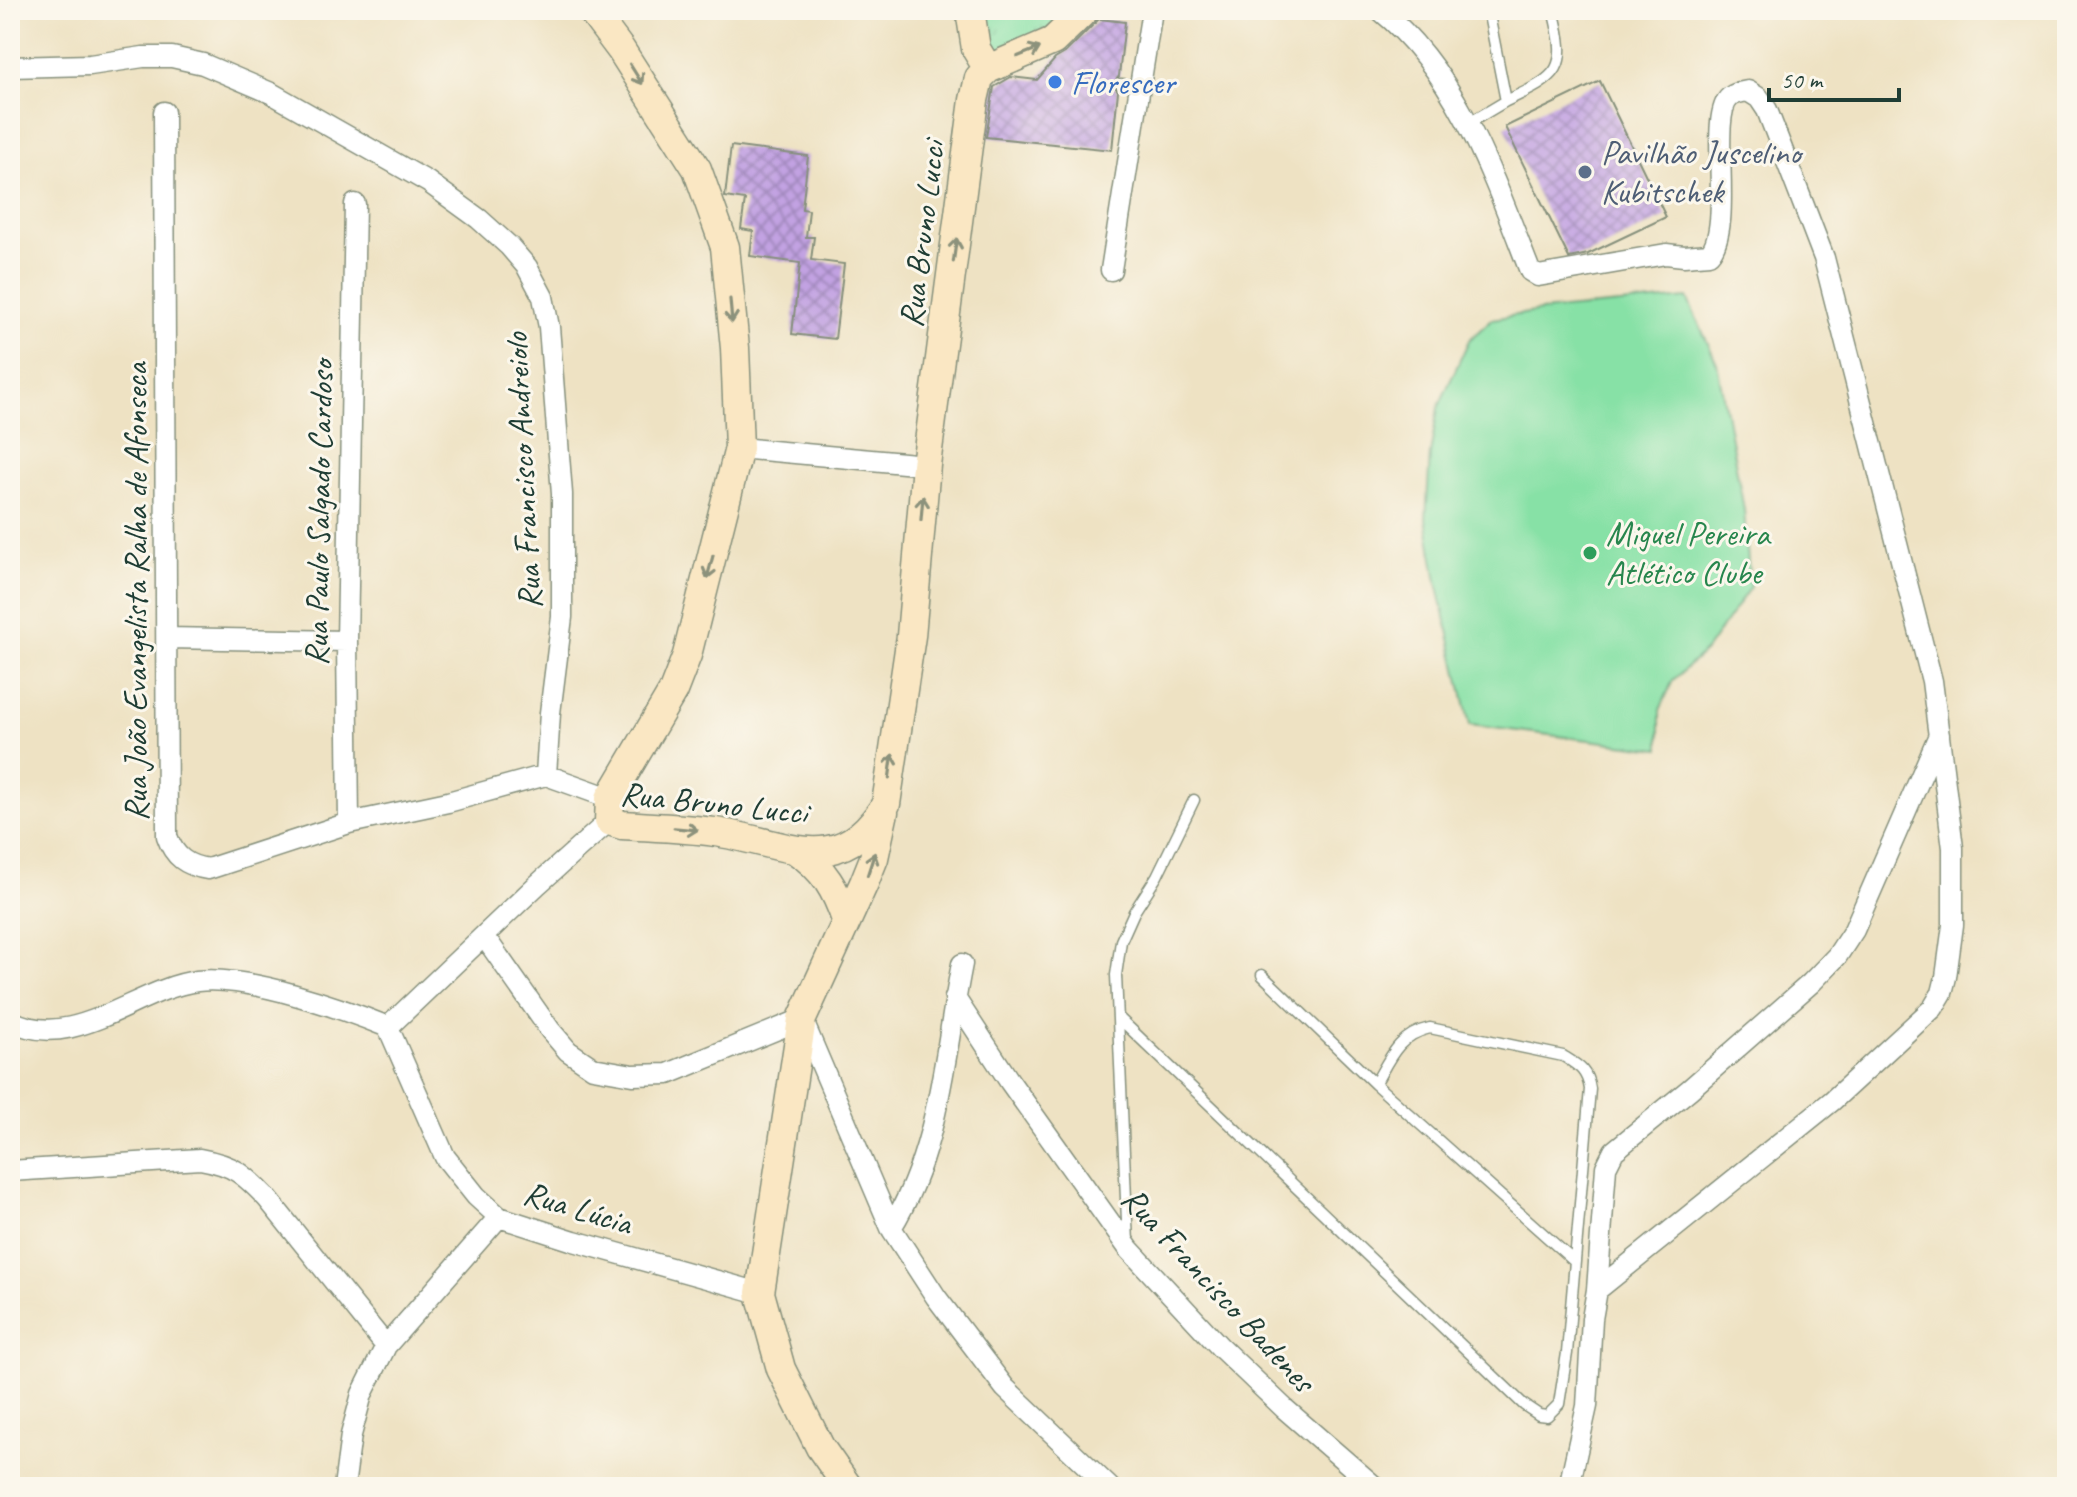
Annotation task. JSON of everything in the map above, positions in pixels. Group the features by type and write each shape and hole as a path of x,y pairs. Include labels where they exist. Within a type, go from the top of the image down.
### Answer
{"street":[{"path":"546,775 609,810 673,691 687,655 739,448 735,348 725,247 697,169 621,50 591,10"},
{"path":"970,10 976,49 988,69 1053,41 1085,10"},
{"path":"1111,270 1130,85 1152,10"},
{"path":"1380,10 1393,20 1427,60 1469,123 1530,271 1538,276 1666,254 1709,254 1716,247 1720,224 1725,105 1729,97 1748,91 1759,98 1767,110 1824,258 1932,681 1953,848 1953,925 1942,993 1933,1008 1832,1101 1597,1290"},
{"name":"Rua Francisco Andreiolo","path":"10,67 90,65 143,57 172,57 203,64 271,93 428,182 479,219 527,267 543,297 549,327 562,494 562,617 546,775"},
{"name":"Rua Bruno Lucci","path":"388,1027 609,810 622,825 714,832 797,851 833,849 858,839 872,827 886,804 911,636 926,465 974,100 979,78 988,69"},
{"name":"Rua João Evangelista Ralha de Afonseca","path":"164,112 167,836 178,858 192,866 208,869 349,823 448,802 546,775"},
{"name":"Rua Paulo Salgado Cardoso","path":"349,823 347,641 355,204"},
{"path":"739,448 926,465"},
{"path":"167,638 347,641"},
{"path":"1569,1487 1587,1406 1606,1167 1614,1151 1781,1010 1837,956 1854,930 1939,735"},
{"path":"848,1487 820,1447 781,1369 760,1293 802,1019 874,858 886,804"},
{"path":"797,851 823,873 837,891 846,920"},
{"path":"484,936 550,1030 568,1051 593,1068 633,1075 668,1074 802,1019"},
{"path":"891,1228 907,1202 923,1163 950,1042 962,964"},
{"path":"11,1024 41,1029 81,1026 159,991 199,981 246,985 294,996 340,1008 388,1027"},
{"name":"Rua Francisco Badenes","path":"955,998 1019,1095 1129,1249 1220,1347 1285,1409 1375,1487"},
{"path":"802,1019 891,1228 936,1297 1005,1388 1109,1487"},
{"name":"Rua Lúcia","path":"388,1027 445,1157 476,1196 499,1217 760,1293"},
{"path":"10,1171 200,1159 225,1164 246,1176 267,1198 386,1346"},
{"path":"344,1487 351,1435 362,1394 386,1346 499,1217"}],"lane":[{"path":"1488,10 1506,101"},
{"path":"1469,123 1551,77 1557,68 1562,43 1553,10"},
{"path":"1129,1249 1116,975 1121,941 1194,800"},
{"path":"1262,975 1375,1084 1575,1262"},
{"path":"1119,1018 1524,1405 1539,1415 1547,1416 1559,1404 1567,1353 1590,1089 1588,1076 1563,1056 1430,1028 1416,1031 1403,1039 1375,1084"}],"green space":[{"path":"979,10 1074,10 1057,25 1000,54 985,41"},
{"name":"Miguel Pereira Atlético Clube","path":"1687,298 1717,363 1744,510 1750,587 1707,649 1673,680 1660,710 1660,749 1470,725 1438,587 1426,519 1430,454 1438,408 1469,340 1492,319 1541,311"}],"building":[{"name":"Florescer","path":"1099,19 1125,22 1119,76 1113,84 1118,91 1112,150 986,137 994,87 1011,77 1037,80"},
{"name":"Pavilhão Juscelino Kubitschek","path":"1600,81 1666,217 1588,254 1569,258 1505,127"},
{"path":"731,146 808,156 802,209 809,210 806,237 814,237 811,260 844,264 835,339 792,334 800,263 750,256 753,231 741,229 745,200 725,197"}],"place":[{"name":"Florescer","path":"1055,82"},
{"name":"Pavilhão Juscelino Kubitschek","path":"1585,172"},
{"name":"Miguel Pereira Atlético Clube","path":"1590,553"}]}
